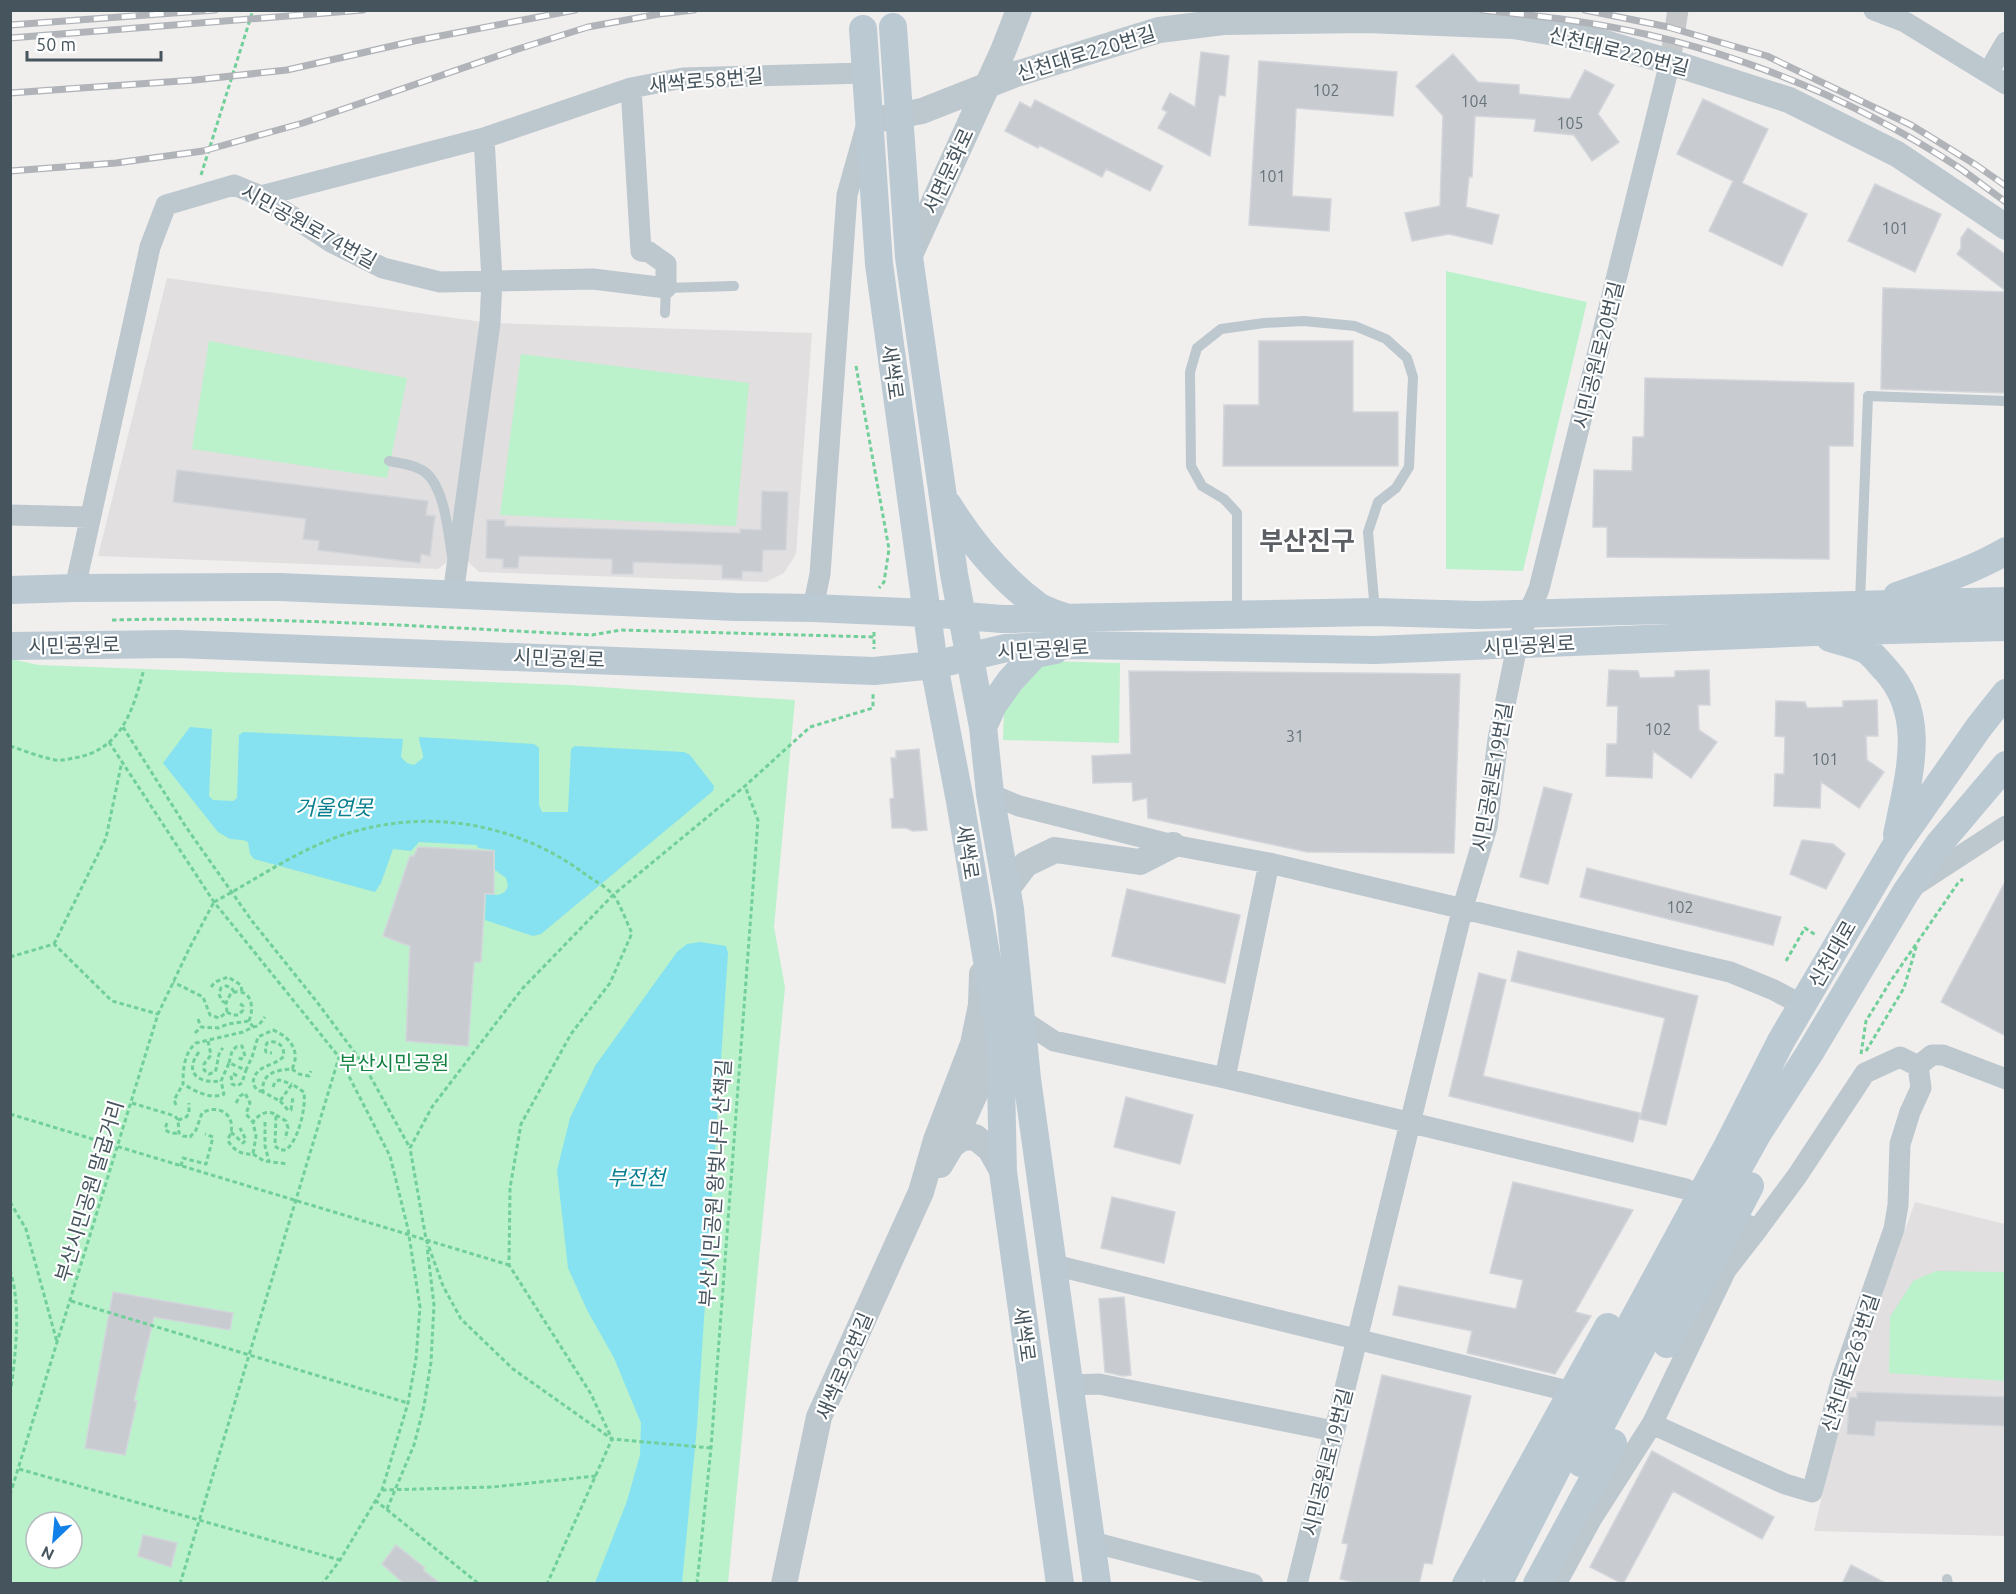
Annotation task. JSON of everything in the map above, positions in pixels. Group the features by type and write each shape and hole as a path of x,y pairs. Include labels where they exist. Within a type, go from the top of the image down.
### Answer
{"main road":[{"name":"새싹로","path":"893,27 909,257 960,614 983,727 990,794 1007,889 1022,1020 1026,1079 1097,1584"},
{"name":"새싹로","path":"862,29 879,264 934,665 1000,1037 1003,1172 1060,1584"},
{"path":"943,497 963,529 997,568 1071,632 1035,654 1010,681 983,727"},
{"path":"1865,606 1944,579 1993,559 2006,551"},
{"name":"시민공원로","path":"10,590 454,586 736,607 960,614 1071,632 1375,651 1814,632 2006,627"},
{"name":"시민공원로","path":"10,646 177,644 874,671 934,665 1071,632 1237,614 1375,612 1477,615 2006,601"},
{"path":"1814,632 1869,652 1893,678 1905,698 1912,728 1912,759 1895,847"},
{"name":"신천대로","path":"1692,1231 1726,1149 1802,1005 1895,847 1979,727 2006,693"},
{"name":"신천대로","path":"1692,1231 1809,1054 1906,892 1939,844 2006,765"},
{"path":"1939,844 2006,790"},
{"path":"1466,1584 1733,1106 1781,1041"},
{"path":"1537,1584 1745,1224 1777,1131 1809,1054"},
{"path":"1498,1584 1617,1351 1692,1231"},
{"path":"1516,1584 1642,1349 1692,1231"}],"street":[{"name":"서면문화로","path":"909,257 1019,10"},
{"path":"1874,10 1912,16 1997,79 2006,42"},
{"name":"신천대로220번길","path":"987,85 1159,30 1223,22 1366,20 1513,26 1591,39 1789,100 1897,154 2006,227"},
{"name":"시민공원로20번길","path":"1516,646 1539,589 1670,62"},
{"name":"새싹로58번길","path":"261,196 484,138 631,88 683,78 866,73"},
{"name":"서면문화로","path":"868,121 922,111 987,85"},
{"path":"631,88 641,251 649,252 666,264 666,288"},
{"name":"새싹로","path":"813,608 820,574 847,195 868,121"},
{"path":"454,586 490,323 492,280 484,138"},
{"name":"시민공원로74번길","path":"75,588 150,247 166,205 234,185 261,196 331,242 383,268 440,282 592,279 666,288"},
{"path":"10,515 90,517"},
{"name":"시민공원로19번길","path":"1297,1584 1463,907 1487,827 1498,739 1516,646"},
{"path":"990,794 1019,806 1173,844 1269,863 1463,907 1730,972 1802,1005"},
{"path":"1906,892 2006,826"},
{"name":"새싹로","path":"1007,889 1026,864 1054,850 1140,862 1173,844"},
{"path":"1225,1078 1269,863"},
{"name":"새싹로92번길","path":"784,1584 819,1417 921,1192 936,1140 973,1044 981,1005 979,916"},
{"path":"1022,1020 1054,1041 1225,1078 1686,1190"},
{"name":"새싹로92번길","path":"921,1192 952,1146 1000,1037 1022,1020"},
{"path":"1556,1584 1592,1518 1652,1424 1726,1270 1745,1224 1797,1176 1865,1073 1900,1057 1918,1066 1932,1055 1943,1055 2006,1079"},
{"name":"신천대로263번길","path":"1652,1424 1785,1484 1812,1492 1842,1378 1894,1229 1898,1205 1900,1144 1910,1112 1921,1088 1918,1066"},
{"path":"952,1146 962,1138 975,1137 990,1149 1003,1172"},
{"path":"1053,1265 1572,1392"},
{"path":"1070,1385 1099,1384 1334,1431"},
{"path":"1092,1542 1253,1584"}],"lane":[{"path":"665,313 666,288 734,286"},
{"path":"1237,614 1237,513 1224,499 1202,486 1191,466 1190,372 1197,348 1221,329 1264,323 1304,321 1355,326 1386,339 1407,358 1413,377 1409,467 1396,488 1378,502 1368,532 1375,612"},
{"path":"1865,606 1868,396 2006,401"},
{"path":"389,461 425,472 436,486 444,510 454,586"}],"path":[{"path":"209,178 200,179 253,10"},
{"path":"105,620 357,623 592,635 621,630 874,637 873,594 884,582 890,549 855,363"},
{"path":"10,746 57,761 85,756 109,742 123,727 134,706 144,669"},
{"path":"410,1148 432,1107 522,989 613,895 746,786 810,727 873,708"},
{"path":"123,727 186,827 252,921 364,1065 410,1148 426,1239 434,1305 431,1362 424,1406 414,1445 387,1509"},
{"path":"109,742 214,902 339,1057 390,1156 408,1234 420,1307 416,1359 408,1403 382,1490 340,1560 322,1584"},
{"path":"10,957 54,944 106,838 122,761"},
{"name":"부산시민공원 왕벚나무 산책길","path":"697,1584 711,1448 758,820 746,786"},
{"path":"214,902 306,849 356,831 410,822 455,822 489,828 529,841 567,860 613,895 632,933 610,983 571,1034 521,1124 510,1188 509,1265 591,1394 612,1439 547,1584"},
{"path":"1866,1021 1958,883 1966,877"},
{"name":"부산시민공원 말굽거리","path":"10,1495 158,1014 214,902"},
{"path":"1786,961 1805,928"},
{"path":"1860,1062 1904,988 1919,940"},
{"path":"54,944 112,1001 158,1014"},
{"path":"211,987 215,981 228,977 241,985 242,992"},
{"path":"173,982 203,997 210,1015 219,1018 227,1012"},
{"path":"226,1003 222,1001 219,994 221,988 231,987 234,992"},
{"path":"227,1012 226,1003 231,993 242,992 248,995 253,1003 249,1021 252,1027"},
{"path":"227,1012 239,1015 243,1011 243,1006 239,1003"},
{"path":"176,1106 174,1100 183,1084 183,1069 190,1048 196,1043 243,1032 258,1026 265,1017"},
{"path":"198,1019 201,1027"},
{"path":"195,1033 201,1027 218,1028 249,1021"},
{"path":"237,1076 231,1075 230,1079 232,1084 237,1086 242,1083 258,1036 273,1030 288,1039 294,1046 296,1055 292,1069"},
{"path":"208,1041 211,1055 204,1064 204,1070 209,1074 218,1066 218,1057 223,1048"},
{"path":"272,1053 266,1052 267,1042 278,1042 284,1050 284,1056 279,1062 261,1067 253,1078 253,1084 257,1090 280,1101 288,1110 291,1110 293,1097"},
{"path":"183,1084 197,1092 217,1097 224,1094 221,1081 232,1051 242,1046 244,1056 241,1059 237,1057"},
{"path":"199,1052 193,1059 192,1068 195,1075 206,1082 221,1081"},
{"path":"211,1055 218,1057"},
{"path":"180,1584 339,1057"},
{"path":"229,1063 246,1070"},
{"path":"263,1092 264,1079 268,1075 292,1069 309,1076 311,1071"},
{"path":"273,1087 279,1080 298,1086 304,1092 305,1100 296,1132 291,1146 286,1150 280,1150 275,1146 276,1115"},
{"path":"280,1101 292,1084"},
{"path":"236,1103 245,1093 250,1103 246,1114 253,1122 256,1136 253,1154"},
{"path":"132,1103 166,1112 178,1120 189,1114 189,1103"},
{"path":"167,1123 166,1131 190,1137 196,1130 202,1113 215,1108 223,1111 229,1118 231,1132 228,1141 233,1150 242,1154 253,1154 264,1161 288,1164"},
{"path":"253,1122 262,1113 274,1113 286,1121 288,1128 285,1139"},
{"path":"10,1114 509,1265"},
{"path":"178,1120 179,1133"},
{"path":"265,1122 265,1146 269,1161"},
{"path":"231,1132 243,1143 246,1140 240,1128"},
{"path":"181,1166 183,1158 206,1164 213,1137 205,1134"},
{"path":"10,1202 26,1229 57,1344"},
{"path":"426,1239 443,1286 460,1319 513,1369 612,1439 636,1443 711,1448"},
{"path":"10,1270 15,1283 17,1349 10,1396"},
{"path":"70,1301 408,1403"},
{"path":"19,1469 340,1560"},
{"path":"382,1490 493,1487 596,1476"},
{"path":"375,1500 479,1584"}],"shaded area":[{"path":"167,278 490,323 812,333 796,554 784,573 766,582 479,572 459,553 438,569 98,556"},
{"path":"1915,1202 2005,1224 2005,1536 1814,1531 1843,1403"}],"green space":[{"path":"1446,271 1587,302 1523,571 1446,569"},
{"path":"209,341 407,378 387,478 192,449"},
{"path":"521,354 749,383 736,526 500,515"},
{"name":"부산시민공원","path":"11,659 39,665 569,685 795,700 774,927 785,987 728,1583 11,1584"},
{"path":"1042,661 1120,663 1119,743 1003,740 1004,706"},
{"path":"1936,1271 2005,1272 2005,1381 1889,1373 1890,1317 1913,1281"}],"water":[{"name":"거울연못","path":"190,727 212,729 209,796 213,800 233,801 237,798 239,735 243,732 403,739 401,757 407,763 414,765 423,758 419,737 534,744 539,748 539,805 542,812 568,812 571,749 575,746 684,752 690,755 714,786 713,791 541,934 533,936 485,920 486,894 498,895 505,892 508,886 506,878 495,870 495,850 478,848 477,845 419,842 411,851 393,849 381,883 375,892 254,859 250,854 248,842 230,839 218,832 163,763"},
{"name":"부전천","path":"700,942 726,946 728,953 697,1426 682,1583 595,1583 627,1501 640,1455 641,1423 614,1358 587,1310 568,1268 557,1170 570,1118 595,1066 677,952 687,944"}],"building":[{"path":"1201,52 1229,56 1225,96 1219,95 1210,156 1158,128 1167,112 1162,109 1170,93 1195,107"},
{"path":"1453,54 1478,82 1519,85 1519,94 1570,99 1585,70 1614,85 1598,114 1619,142 1592,161 1574,135 1534,131 1536,119 1475,116 1472,177 1469,177 1466,207 1499,215 1492,244 1449,234 1412,241 1405,213 1440,206 1443,116 1416,86"},
{"path":"1259,61 1397,72 1393,116 1296,108 1292,196 1331,199 1329,231 1249,225"},
{"path":"1703,99 1768,129 1742,183 1807,214 1782,266 1709,231 1733,181 1677,154"},
{"path":"1035,100 1163,166 1150,191 1106,169 1102,177 1039,145 1038,148 1005,131 1020,102 1031,108"},
{"path":"1875,184 1941,214 1915,272 1848,241"},
{"path":"1968,228 2006,255 2006,291 1957,254 1961,248 1961,238"},
{"path":"1883,288 2006,292 2006,393 1881,389"},
{"path":"1259,341 1353,341 1353,412 1398,412 1398,466 1223,466 1224,405 1259,405"},
{"path":"1645,378 1854,383 1853,446 1829,446 1829,559 1607,557 1607,527 1593,527 1594,470 1632,471 1633,437 1644,437"},
{"path":"177,470 428,501 426,515 435,516 430,556 421,554 420,563 318,550 319,541 303,539 306,519 173,502"},
{"path":"762,491 788,492 786,550 763,550 762,572 742,571 742,579 722,578 722,565 633,562 633,574 612,574 612,559 519,556 518,568 503,568 503,559 486,558 487,520 505,520 505,526 740,533 740,529 761,530"},
{"path":"1609,670 1638,671 1640,678 1675,677 1675,671 1709,670 1710,705 1698,705 1699,730 1717,742 1691,778 1653,751 1652,778 1606,776 1607,744 1617,744 1618,706 1607,706"},
{"path":"1129,671 1460,674 1454,853 1307,852 1148,818 1147,798 1133,801 1132,782 1093,783 1092,756 1131,754"},
{"path":"1877,700 1878,736 1866,736 1867,760 1884,772 1859,808 1821,782 1820,808 1774,806 1775,774 1784,774 1785,737 1775,736 1776,701 1805,702 1807,708 1843,707 1843,701"},
{"path":"919,749 927,830 892,828 890,799 894,798 891,758 896,758 896,751"},
{"path":"1544,787 1572,794 1548,884 1520,877"},
{"path":"1802,840 1833,844 1845,854 1826,889 1790,874"},
{"path":"418,847 494,851 494,894 485,894 481,962 474,962 468,1046 406,1041 410,946 383,936 410,856 414,856"},
{"path":"1587,868 1781,917 1773,945 1580,897"},
{"path":"2006,880 2006,1036 1941,1002"},
{"path":"1127,889 1240,915 1225,983 1112,956"},
{"path":"1518,951 1698,996 1666,1125 1640,1119 1665,1018 1511,981"},
{"path":"1479,973 1506,980 1483,1076 1640,1113 1633,1142 1449,1096"},
{"path":"1126,1097 1193,1115 1180,1164 1114,1147"},
{"path":"1513,1182 1633,1210 1575,1312 1591,1316 1555,1374 1467,1353 1472,1331 1393,1315 1399,1286 1516,1309 1523,1280 1490,1273"},
{"path":"1112,1197 1175,1212 1164,1263 1101,1248"},
{"path":"113,1292 233,1313 230,1330 154,1317 134,1401 137,1401 125,1455 85,1448"},
{"path":"1124,1297 1131,1375 1123,1376 1105,1372 1099,1299"},
{"path":"1382,1375 1471,1396 1432,1564 1424,1563 1419,1584 1361,1584 1340,1579 1348,1544 1342,1543"},
{"path":"1857,1392 2006,1397 2006,1426 1876,1421 1874,1436 1847,1434 1850,1397 1857,1398"},
{"path":"1652,1451 1774,1517 1762,1539 1673,1491 1623,1584 1590,1567"},
{"path":"143,1535 177,1543 171,1567 138,1556"},
{"path":"396,1545 441,1584 404,1584 382,1564"},
{"path":"1851,1565 1887,1584 1842,1584"}],"tunnel":[{"path":"1670,62 1678,10"}],"railway":[{"path":"10,25 215,10"},
{"path":"10,38 363,10"},
{"path":"10,93 195,80 287,70 414,41 575,10"},
{"path":"10,171 116,163 203,151 303,123 588,27 694,10"},
{"path":"1482,10 1620,29 1671,40 1771,72 1820,92 1914,140 1958,167 2006,202"},
{"path":"1585,10 1668,27 1767,56 1911,125 2006,186"}],"district":[{"name":"부산진구","path":"1307,540"}]}
